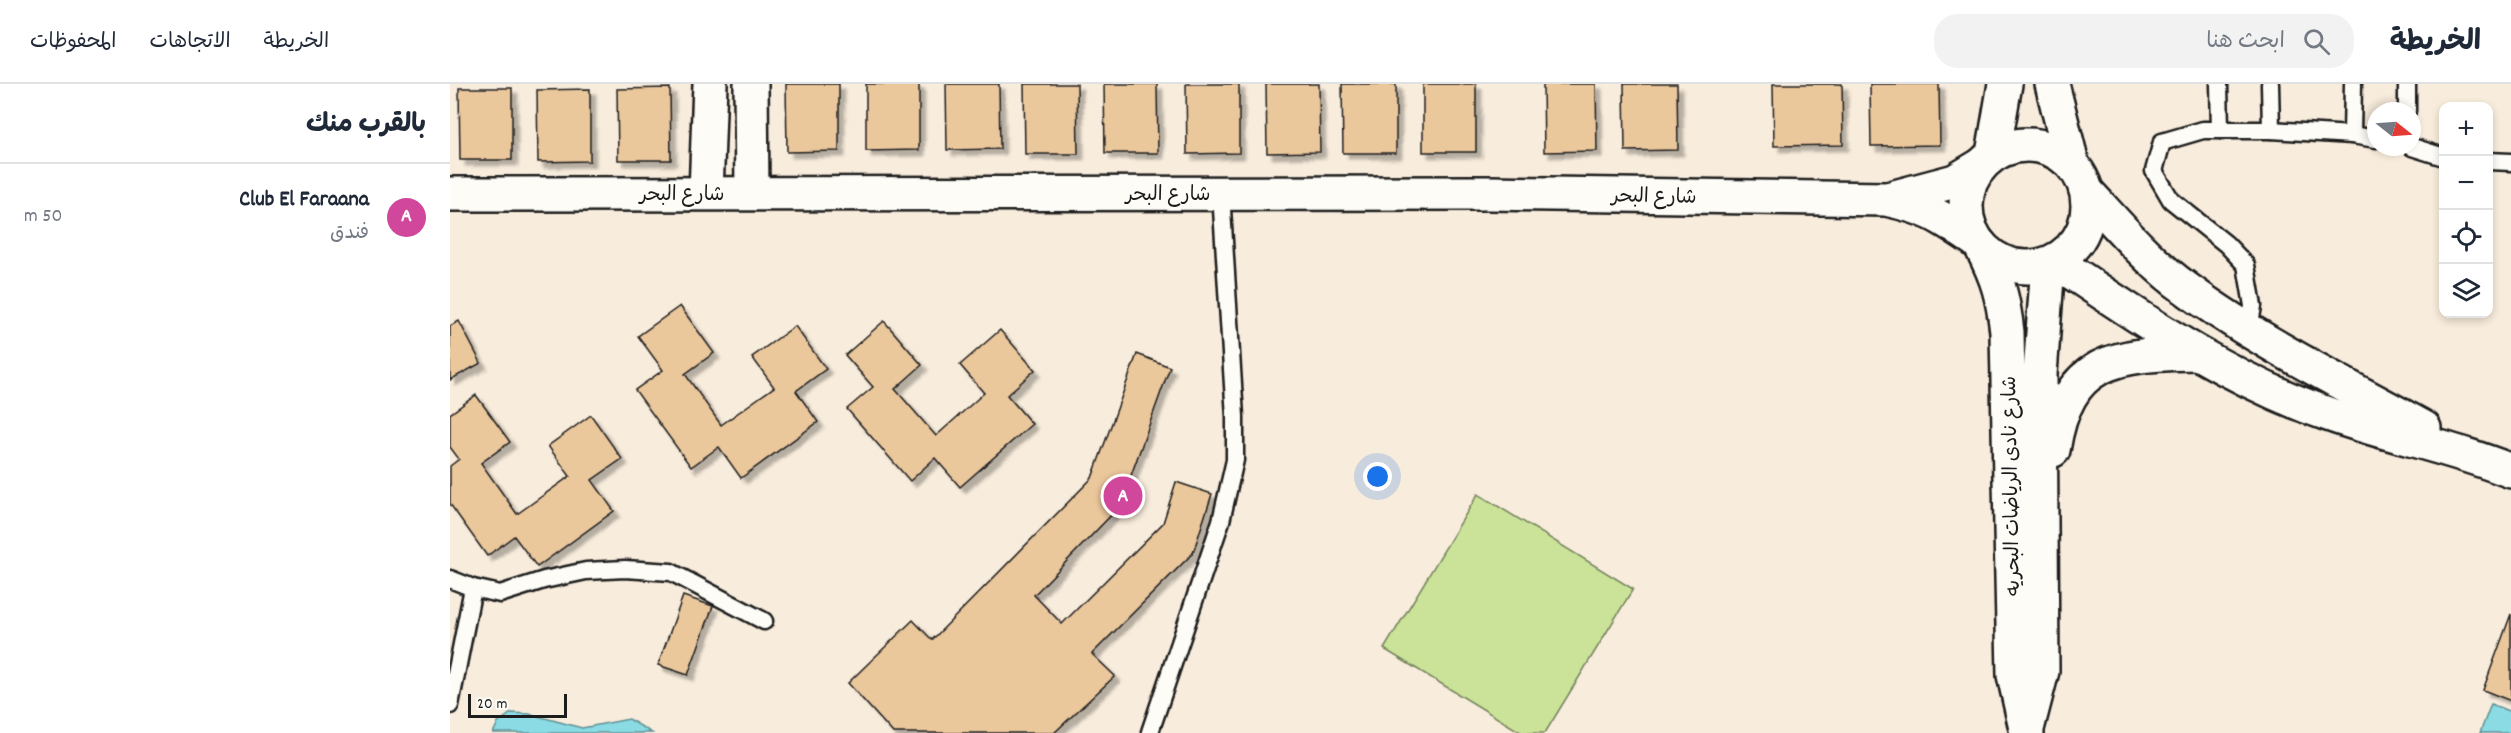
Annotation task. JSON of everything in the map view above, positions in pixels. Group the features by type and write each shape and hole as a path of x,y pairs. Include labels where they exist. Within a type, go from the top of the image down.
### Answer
{"main road":[{"path":"706,193 710,84"},
{"path":"751,84 752,193"},
{"path":"1986,160 2017,146 2042,146 2058,152 2072,163 2082,177 2088,193 2088,209 2079,239 2068,252 2051,262 2030,268 2013,266 1996,259 1979,244 1967,218 1967,195 1971,180 1986,160 2002,108 2005,84"},
{"path":"2052,84 2072,163"},
{"name":"شارع البحر","path":"1886,199 1955,181 1986,160"},
{"name":"شارع البحر","path":"450,194 1490,193 1886,199 1937,213 1979,244"},
{"path":"2088,193 2143,251 2175,280 2248,330 2473,456"},
{"name":"شارع نادى الرياضات البحريه","path":"1979,244 1997,277 2007,332 2014,675 2027,730"},
{"path":"2051,262 2164,335 2272,390 2328,414 2473,456 2511,471"},
{"name":"شارع نادى الرياضات البحريه","path":"2027,730 2042,671 2040,374 2051,262"},
{"path":"2042,526 2055,438 2064,405 2078,382 2098,367 2123,358 2149,354 2196,353"}],"lane":[{"path":"2219,84 2220,130"},
{"path":"2270,84 2271,130"},
{"path":"2352,135 2354,84"},
{"path":"2407,84 2407,102"},
{"path":"2248,330 2253,306 2246,265 2226,244 2171,200 2154,171 2162,142 2203,130 2271,130 2367,138"},
{"path":"2421,150 2441,156"},
{"path":"2493,161 2511,162"},
{"path":"1150,732 1221,521 1235,460 1235,417 1221,193"},
{"path":"450,579 473,588 500,594 544,580 586,571 625,569 671,572 764,621"},
{"path":"450,705 473,588"}],"green space":[{"path":"1478,494 1633,589 1545,733 1522,733 1384,649"}],"water":[{"path":"2491,704 2511,712 2511,733 2480,733"},
{"path":"511,713 530,714 582,728 629,719 652,733 493,733 498,723"}],"building":[{"path":"786,84 839,84 839,151 787,152"},
{"path":"866,84 919,84 919,150 866,151"},
{"path":"946,84 999,84 1000,149 947,150"},
{"path":"1024,84 1077,84 1078,154 1025,154"},
{"path":"1104,84 1157,84 1158,153 1105,153"},
{"path":"1186,84 1239,84 1239,153 1187,154"},
{"path":"1266,84 1319,84 1320,152 1267,153"},
{"path":"1342,84 1396,84 1396,153 1343,153"},
{"path":"1423,84 1476,84 1476,152 1423,152"},
{"path":"1543,84 1596,84 1597,151 1544,152"},
{"path":"1624,84 1677,84 1678,150 1625,151"},
{"path":"1773,84 1842,84 1843,145 1774,146"},
{"path":"1870,84 1939,84 1940,145 1871,146"},
{"path":"459,88 512,88 512,160 460,160"},
{"path":"670,88 671,160 618,160 617,89"},
{"path":"590,89 590,161 538,162 537,90"},
{"path":"680,306 714,353 685,374 721,425 774,387 752,357 795,326 826,369 796,391 818,422 741,478 719,447 691,467 635,390 663,370 638,336"},
{"path":"459,321 481,363 450,380 450,326"},
{"path":"884,321 922,365 895,389 936,436 984,393 960,365 1000,330 1035,370 1007,395 1032,424 960,487 935,458 910,481 847,409 873,387 845,355"},
{"path":"1137,354 1170,367 1120,506 1034,595 1062,624 1163,523 1176,482 1212,494 1193,553 1092,654 1115,676 1054,733 893,733 848,683 913,620 932,640 1092,478"},
{"path":"476,395 510,442 481,463 517,514 570,476 548,446 591,415 622,459 592,480 614,511 537,567 514,536 487,556 450,504 450,466 459,459 450,447 450,414"},
{"path":"683,596 713,606 688,675 658,665"},
{"path":"2511,614 2511,701 2483,690"}],"place":[{"name":"Club El Faraana","path":"1123,496"}]}
